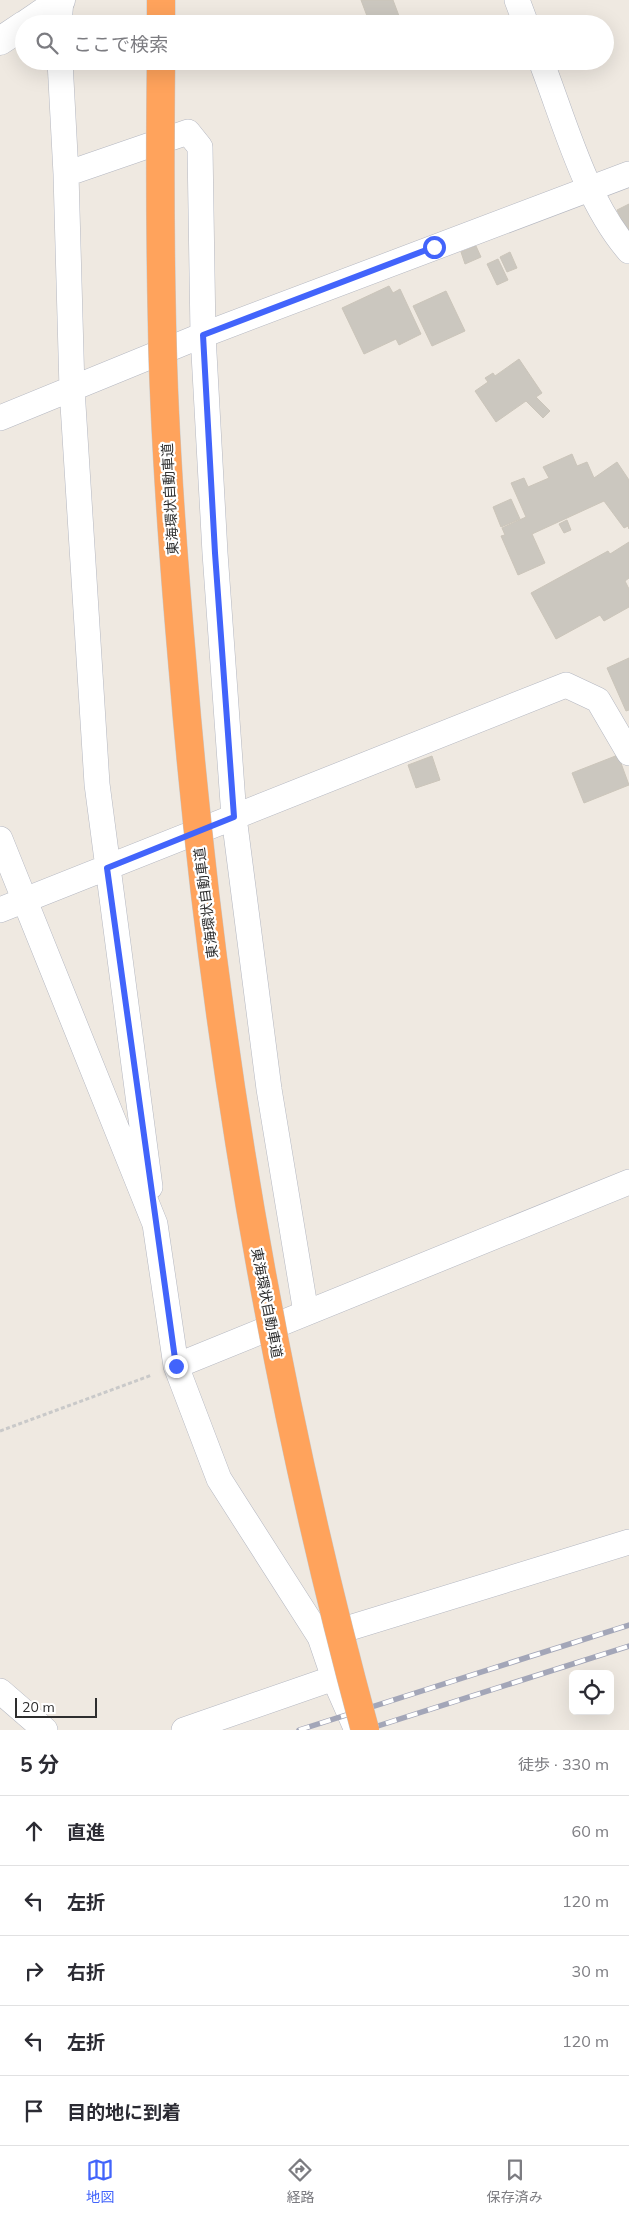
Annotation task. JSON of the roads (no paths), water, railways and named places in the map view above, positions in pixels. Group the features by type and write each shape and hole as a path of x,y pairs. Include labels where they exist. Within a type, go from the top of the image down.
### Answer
{"highway":[{"path":"161,0 161,15"},
{"name":"東海環状自動車道","path":"161,70 162,327 174,560 191,771 215,979 247,1201 289,1417 334,1618 365,1730"}],"street":[{"path":"60,15 61,0"},
{"path":"38,15 61,0"},
{"path":"517,0 523,15"},
{"path":"0,41 15,31"},
{"path":"60,70 66,174 72,389 97,784 155,1224 176,1366 220,1479 320,1637 334,1678 357,1730"},
{"path":"544,70 590,190 622,243 629,251"},
{"path":"66,174 188,132 200,146 203,335 216,563 234,817 269,1089 306,1313"},
{"path":"0,418 203,335 629,174"},
{"path":"0,910 566,685 598,700 629,753"},
{"path":"0,839 155,1224"},
{"path":"176,1366 629,1182"},
{"path":"320,1637 629,1542"},
{"path":"184,1730 334,1678"},
{"path":"0,1691 45,1730"}],"railway":[{"path":"299,1730 629,1625"},
{"path":"365,1730 629,1646"}]}
